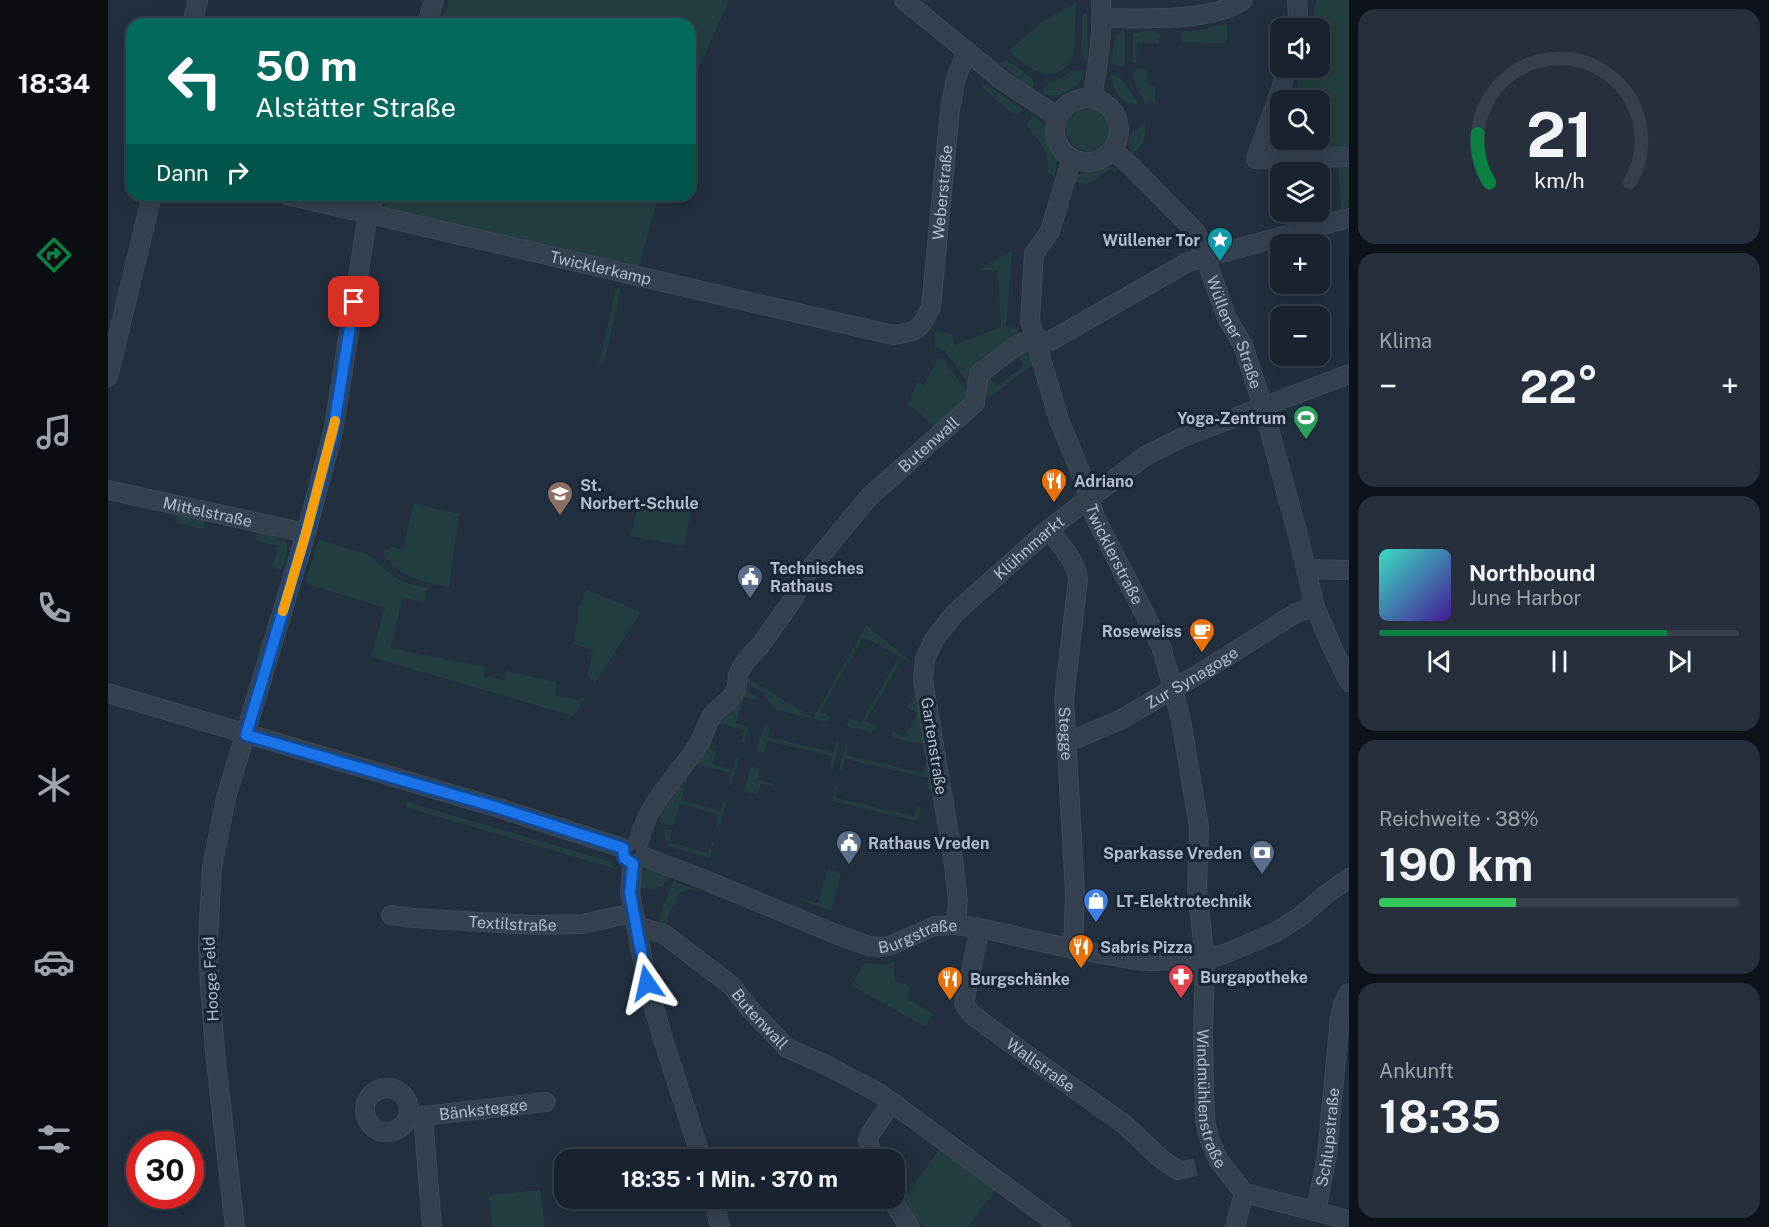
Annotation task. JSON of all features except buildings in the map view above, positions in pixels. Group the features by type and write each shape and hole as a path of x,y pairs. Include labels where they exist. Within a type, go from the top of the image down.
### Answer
{"street":[{"path":"194,18 198,0"},
{"path":"428,18 434,0"},
{"path":"904,0 1003,81 1058,117"},
{"path":"1092,98 1099,58 1101,0"},
{"path":"1102,18 1197,15 1224,9 1243,0"},
{"path":"1297,0 1297,18"},
{"name":"Weberstraße","path":"914,332 924,321 931,307 950,110 959,67 967,52"},
{"path":"1284,78 1256,159 1349,157"},
{"path":"1092,98 1109,106 1115,113 1118,122 1118,136 1112,150 1104,157 1082,162 1064,152 1059,144 1055,126 1062,110 1076,100 1092,98"},
{"name":"Wüllener Straße","path":"1112,150 1131,166 1196,232 1227,318 1243,345 1263,407 1315,607 1349,682"},
{"name":"Twicklerstraße","path":"1072,158 1050,231 1034,254 1030,321 1059,420 1095,517 1161,645 1181,720 1199,827 1197,890 1205,960"},
{"path":"108,377 151,201"},
{"name":"Twicklerkamp","path":"313,201 893,334 914,332"},
{"name":"Hooge Feld","path":"235,1227 216,1062 208,941 212,867 226,798 306,533 333,432 368,214 372,201"},
{"name":"Butenwall","path":"698,1149 647,983 630,893 635,853 649,811 700,742 704,730 716,712 726,705 737,688 738,675 794,598 802,580 869,496 975,403 979,374 1020,343 1050,341 1188,262 1349,218"},
{"name":"Klühnmarkt","path":"984,587 1049,530 1145,456 1180,438 1349,374"},
{"name":"Mittelstraße","path":"108,490 306,533"},
{"name":"Stegge","path":"1049,530 1077,572 1077,593 1069,647 1065,699 1075,892 1073,949"},
{"path":"1306,569 1349,570"},
{"name":"Gartenstraße","path":"956,925 958,901 953,858 923,672 925,659 934,640 955,613 984,587"},
{"name":"Zur Synagoge","path":"1066,743 1122,718 1296,613 1315,607"},
{"name":"Burgstraße","path":"108,693 499,808 635,853 869,946 892,945 934,926 956,925 1135,960 1205,960 1274,933 1301,916 1324,896 1348,882"},
{"name":"Textilstraße","path":"391,915 434,920 532,925 582,924 634,919"},
{"name":"Butenwall","path":"634,919 664,934 732,986 748,1007 787,1048 834,1069 892,1102 1061,1227"},
{"name":"Wallstraße","path":"980,928 964,1003 970,1013 1032,1060 1124,1124 1178,1170"},
{"name":"Windmühlenstraße","path":"1205,960 1203,1037 1205,1121 1212,1163 1244,1193"},
{"name":"Schlupstraße","path":"1316,1211 1327,1155 1340,1017 1349,993"},
{"name":"Bänkstegge","path":"432,1227 416,1117 546,1102"},
{"path":"871,1149 868,1141 870,1134 892,1102"},
{"path":"1235,1227 1244,1193 1349,1220"},
{"path":"716,1209 720,1227"},
{"path":"898,1209 910,1227"}],"green space":[{"path":"449,0 729,0 696,74 696,18 442,18"},
{"path":"1316,0 1349,0 1349,150 1330,150 1330,90 1296,90 1300,78 1330,78 1330,18 1312,18"},
{"path":"1076,2 1074,51 1063,69 1053,74 1039,72 1008,51 1038,25"},
{"path":"1083,13 1087,13 1088,60 1083,58 1081,52"},
{"path":"1227,25 1227,43 1181,42 1182,32"},
{"path":"1123,30 1125,33 1125,64 1122,68 1111,63 1115,36"},
{"path":"1157,31 1160,36 1159,43 1137,43 1136,63 1133,63 1133,34"},
{"path":"1005,59 1033,79 1032,89 1001,64"},
{"path":"1134,69 1146,69 1147,85 1155,85 1155,101 1145,103 1135,85"},
{"path":"1073,70 1085,71 1083,78 1069,92 1056,95 1042,94 1048,83"},
{"path":"1111,74 1123,80 1138,104 1127,102 1119,96"},
{"path":"985,84 1022,109 1017,114 1010,112 981,86"},
{"path":"1088,107 1103,114 1110,129 1103,144 1088,151 1073,144 1066,129 1073,114"},
{"path":"1032,114 1044,125 1049,146 1057,159 1055,177 1048,172 1043,146 1026,126"},
{"path":"1145,125 1144,138 1132,155 1128,141 1132,133"},
{"path":"1338,162 1349,162 1349,207 1341,209"},
{"path":"1110,167 1120,169 1108,170 1087,184 1072,180 1085,172"},
{"path":"386,201 657,201 638,269 384,208"},
{"path":"1012,250 1006,326 1018,327 1017,334 972,369 968,383 944,350 934,348 936,332 952,334 955,345 1001,327 998,270 979,270"},
{"path":"621,286 605,361 599,364 615,293"},
{"path":"1025,351 1035,363 990,397 984,396 985,380 990,376 998,386 1024,365 1018,357"},
{"path":"937,359 944,360 970,396 936,429 908,403 917,382 924,385"},
{"path":"639,498 691,509 684,546 631,536"},
{"path":"413,504 459,514 449,587 403,573 388,561 382,552 393,547 403,550"},
{"path":"177,515 205,521 204,529 175,523"},
{"path":"258,533 286,542 287,552 282,570 272,567 278,546 255,540"},
{"path":"319,540 367,554 403,582 428,588 424,602 402,598 391,648 485,667 483,676 504,680 506,671 557,682 555,695 576,700 585,698 573,716 371,657 385,608 305,583"},
{"path":"585,589 641,612 594,684 588,674 593,650 573,644 577,614"},
{"path":"866,625 916,666 864,637 820,712 831,717 827,722 776,710 763,693 743,681 746,677 813,718"},
{"path":"896,661 900,663 866,721 877,727 870,732 849,727 847,724 849,718 861,723"},
{"path":"744,689 757,697 756,700 744,697 736,723 749,727 744,743 741,742 744,730 718,723 714,734 710,733 721,716 727,715"},
{"path":"917,691 925,741 922,744 895,738 891,734 893,731 904,737 917,713 907,707"},
{"path":"765,725 770,725 768,737 833,752 836,741 840,742 833,769 830,768 832,756 767,741 764,753 758,751"},
{"path":"708,737 713,739 710,749 716,751 712,764 733,770 736,758 739,758 731,785 729,785 731,773 692,763 686,784 678,782"},
{"path":"845,743 848,744 846,755 923,773 927,762 933,791 928,790 928,778 845,759 842,771 839,770"},
{"path":"751,768 760,768 757,780 775,784 774,787 761,784 758,795 744,791"},
{"path":"675,785 685,788 681,800 720,811 724,800 727,801 719,828 716,827 719,815 680,804 673,826 662,823 659,810"},
{"path":"835,786 838,786 836,798 914,816 917,805 921,806 917,821 832,801"},
{"path":"407,802 612,862 616,869 405,807"},
{"path":"663,828 672,830 669,842 708,853 711,843 714,843 710,858 668,846"},
{"path":"648,867 672,873 666,883 660,887 641,888 641,875"},
{"path":"828,869 841,873 831,911 804,901 804,899 818,903"},
{"path":"674,881 696,890 680,893 669,915 666,928 661,925 659,918"},
{"path":"894,961 894,980 911,987 907,999 933,1014 925,1027 851,985 865,963 887,965"},
{"path":"941,1147 998,1187 968,1227 923,1227 905,1209 905,1197"},
{"path":"540,1190 545,1227 492,1227 489,1195"}],"tunnel":[{"path":"1178,1170 1204,1165"}],"slow traffic":[{"path":"283,611 335,421"}],"place":[{"name":"Wüllener Tor","path":"1220,263"},
{"name":"Yoga-Zentrum","path":"1306,441"},
{"name":"Adriano","path":"1054,504"},
{"name":"St. Norbert-Schule","path":"560,517"},
{"name":"Technisches Rathaus","path":"750,600"},
{"name":"Roseweiss","path":"1202,654"},
{"name":"Rathaus Vreden","path":"849,866"},
{"name":"Sparkasse Vreden","path":"1262,876"},
{"name":"LT-Elektrotechnik","path":"1096,924"},
{"name":"Sabris Pizza","path":"1081,970"},
{"name":"Burgapotheke","path":"1181,1000"},
{"name":"Burgschänke","path":"950,1002"}],"route":[{"path":"354,302 333,432 306,533 246,735 499,808 623,848 624,858 633,864 630,893 647,983"}]}
